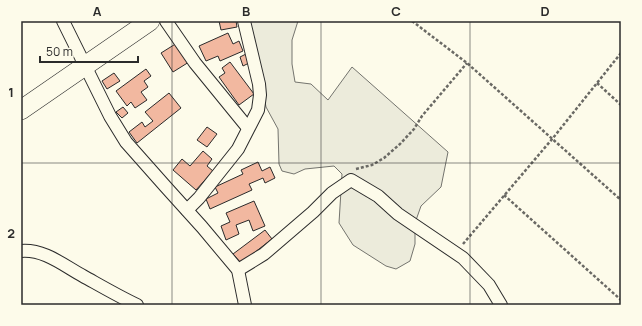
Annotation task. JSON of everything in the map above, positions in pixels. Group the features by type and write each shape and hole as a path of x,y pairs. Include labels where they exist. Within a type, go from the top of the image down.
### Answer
{"main road":[{"path":"21,110 150,21"}],"street":[{"path":"63,21 110,116 126,142 238,270 245,305"},
{"path":"166,21 195,63 248,128"},
{"path":"186,210 199,198 238,148 258,110 260,95 259,84 244,21"},
{"path":"238,270 264,254 313,212 332,193 351,180 378,196 398,214 463,258 489,285 501,305"},
{"path":"21,251 29,250 47,255 120,297 137,305"}],"path":[{"path":"412,21 467,63 621,200"},
{"path":"455,253 621,53"},
{"path":"351,180 355,169 372,165 384,158 400,144 414,129 422,116 467,63"},
{"path":"597,83 621,105"},
{"path":"504,195 621,300"}],"shaded area":[{"path":"249,21 298,21 292,40 292,64 295,82 311,84 328,100 352,67 448,152 441,187 421,206 415,223 415,244 410,261 396,269 386,266 353,245 339,223 342,174 334,166 305,169 294,174 282,171 279,164 278,129 266,107"}],"building":[{"path":"219,21 236,21 237,27 221,30"},
{"path":"228,33 233,44 239,41 243,51 220,61 218,56 206,61 199,46"},
{"path":"177,43 189,62 173,72 161,53"},
{"path":"246,54 249,63 243,66 240,57"},
{"path":"230,62 254,94 239,105 219,77 225,73 222,68"},
{"path":"146,69 151,76 144,81 148,87 141,92 147,100 135,108 131,102 127,106 116,91"},
{"path":"114,73 120,81 107,89 102,81"},
{"path":"169,93 181,108 137,143 129,132 142,122 145,127 153,121 145,112"},
{"path":"123,107 128,113 122,118 116,112"},
{"path":"207,127 217,134 207,147 197,140"},
{"path":"203,151 212,159 207,166 213,171 196,190 173,170 182,159 190,166"},
{"path":"258,162 262,171 270,167 275,178 265,183 263,178 249,184 252,190 210,209 206,199 218,193 215,187 243,174 241,170"},
{"path":"254,201 265,226 253,231 249,220 236,225 239,234 226,240 221,226 230,222 226,213"},
{"path":"265,230 272,239 241,263 233,254"}]}
